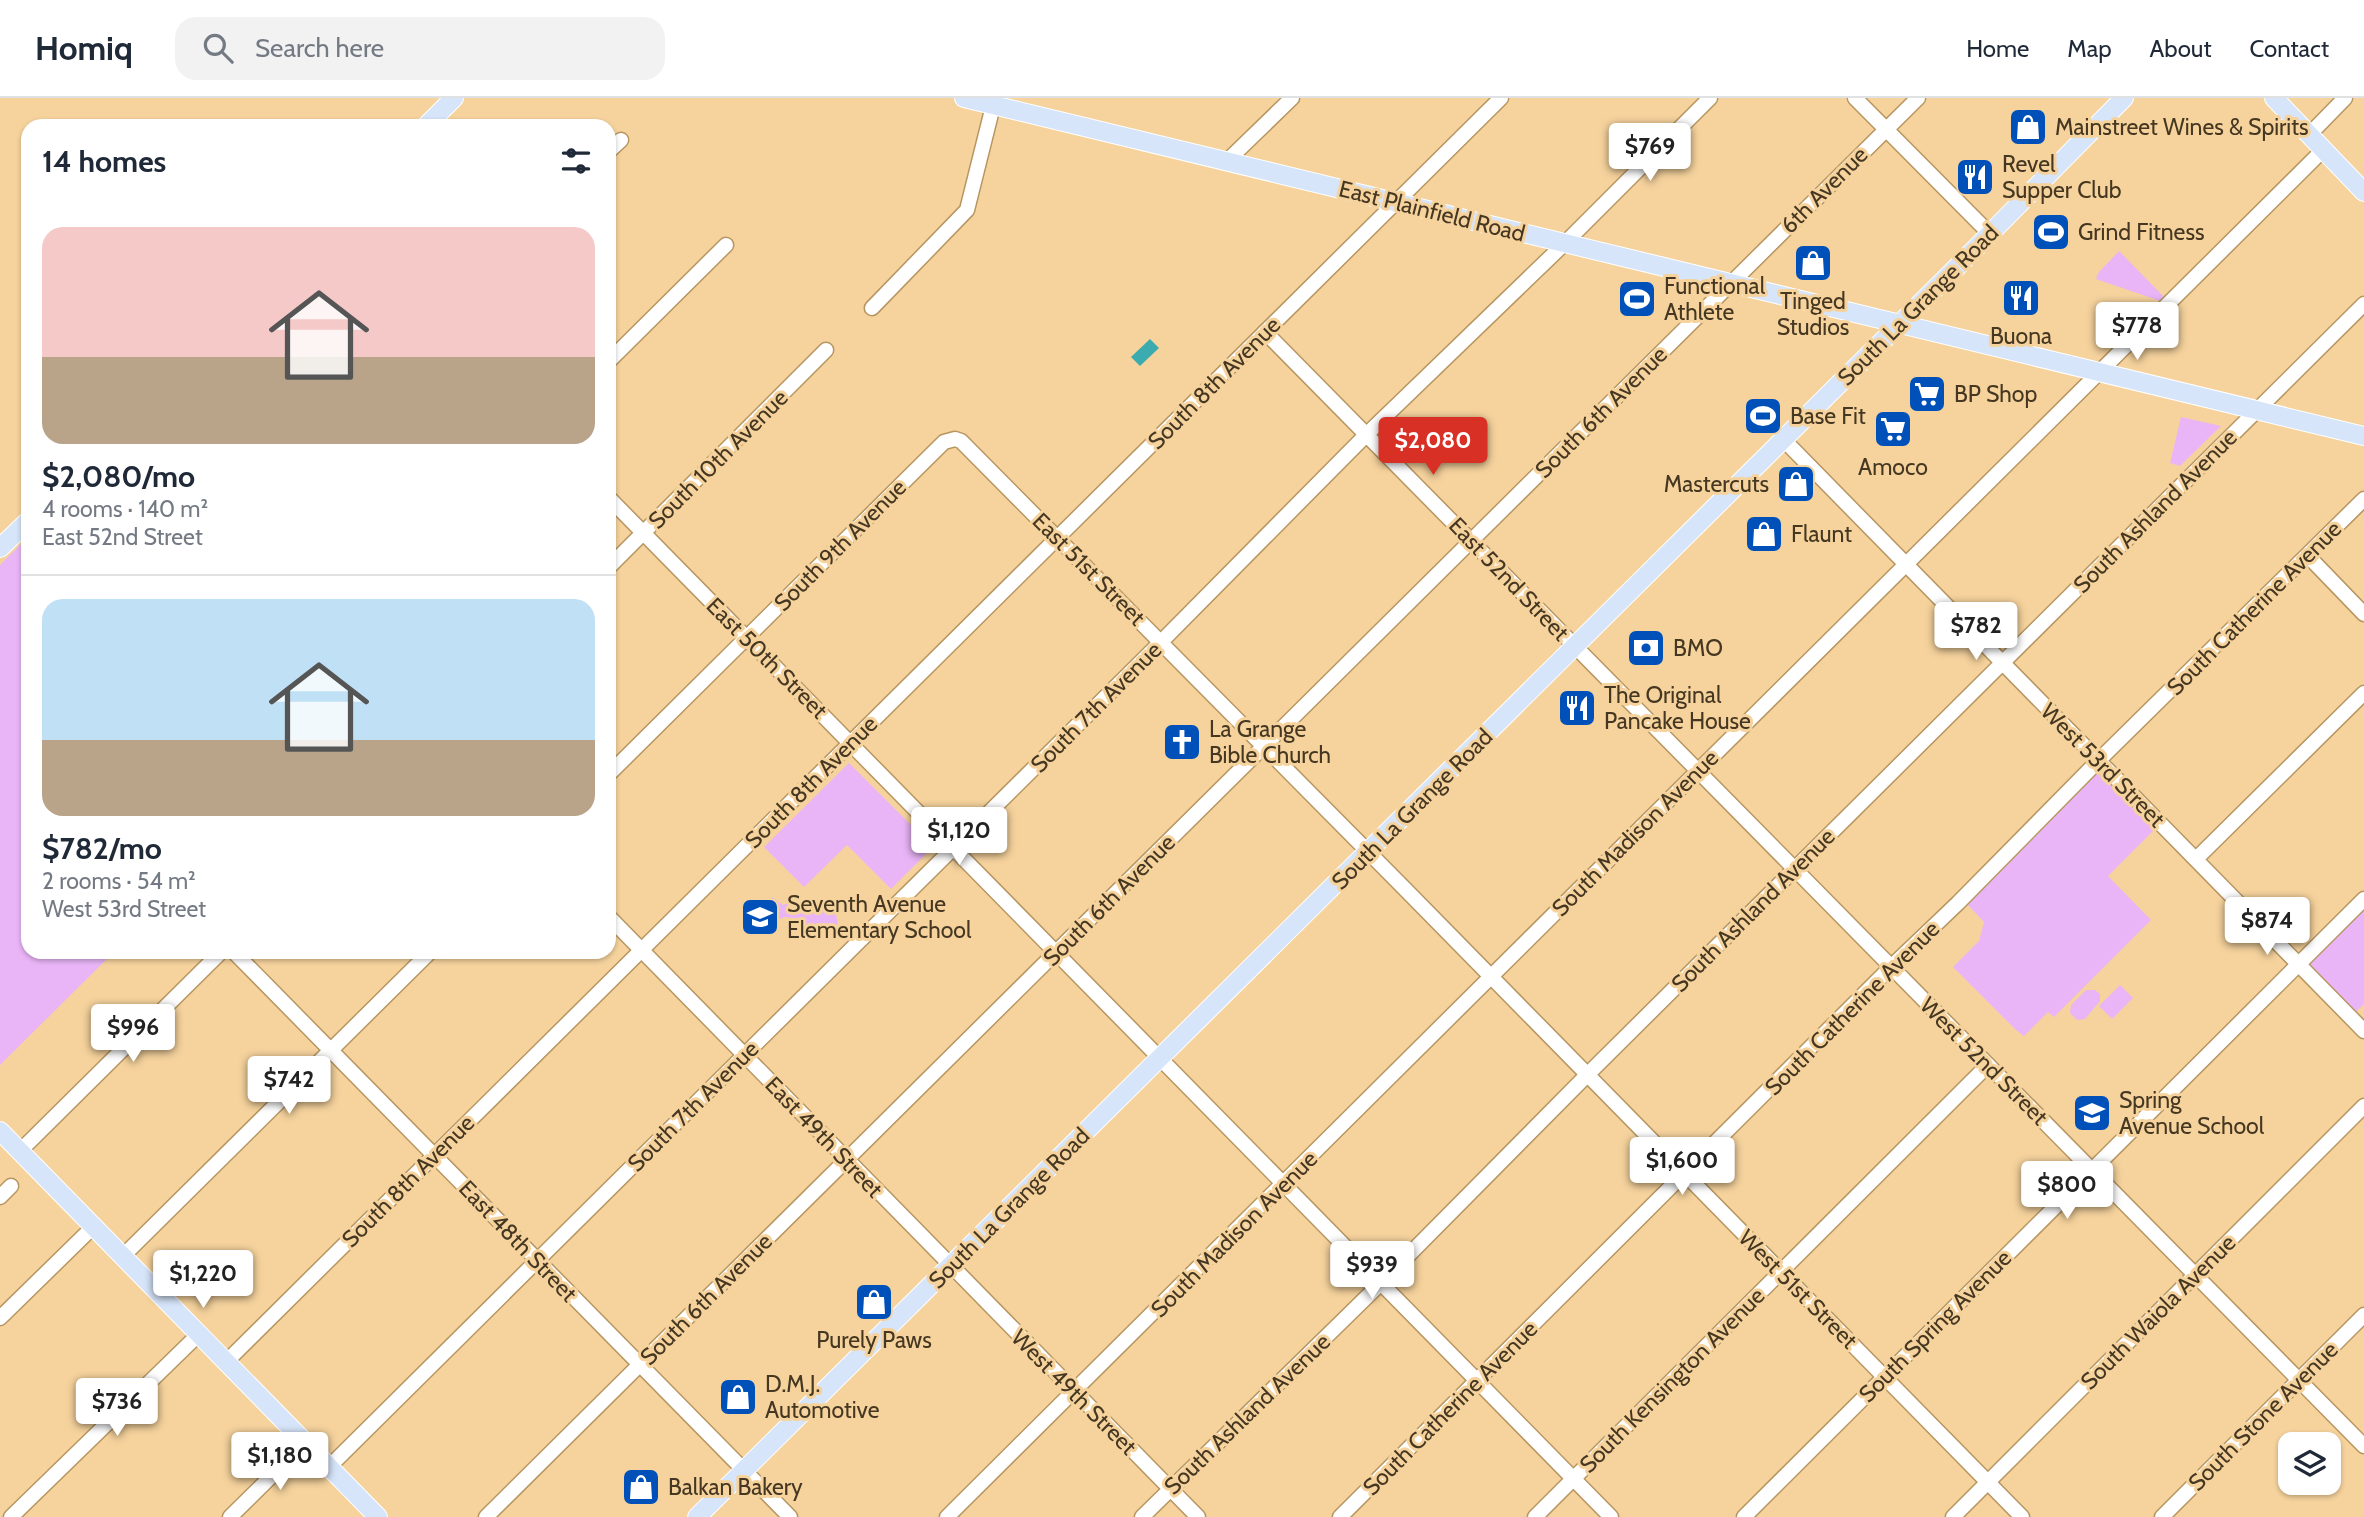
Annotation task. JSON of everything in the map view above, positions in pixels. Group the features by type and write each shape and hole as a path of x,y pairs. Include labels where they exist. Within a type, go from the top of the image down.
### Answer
{"main road":[{"path":"433,119 454,98"},
{"name":"East Plainfield Road","path":"964,98 994,102 1395,202 2364,436"},
{"name":"South La Grange Road","path":"697,1517 2124,98"},
{"path":"2274,98 2364,192"},
{"path":"0,548 21,528"},
{"path":"0,1131 378,1517"}],"street":[{"path":"1227,161 1292,98"},
{"name":"South 8th Avenue","path":"226,1362 1501,98"},
{"name":"South 7th Avenue","path":"329,1467 1161,642 1366,435 1565,243 1710,98"},
{"path":"1855,98 1990,234"},
{"name":"6th Avenue","path":"1731,283 1918,98"},
{"path":"2309,135 2345,98"},
{"path":"872,308 967,210 994,102"},
{"path":"616,145 621,140"},
{"name":"South Madison Avenue","path":"947,1517 2323,150"},
{"path":"616,353 726,245"},
{"name":"South 6th Avenue","path":"486,1517 1731,283"},
{"name":"South Ashland Avenue","path":"1142,1517 1380,1284 2364,304"},
{"name":"East 52nd Street","path":"1265,332 1575,646"},
{"name":"South 10th Avenue","path":"616,560 827,350"},
{"name":"East 51st Street","path":"955,439 965,444 1368,852"},
{"name":"South 9th Avenue","path":"616,767 944,442 955,439"},
{"name":"West 53rd Street","path":"1783,439 2364,1031"},
{"name":"South Catherine Avenue","path":"1340,1517 2364,499"},
{"name":"East 50th Street","path":"616,505 1611,1517"},
{"path":"2308,556 2364,614"},
{"name":"West 52nd Street","path":"1575,646 2364,1446"},
{"path":"2196,859 2364,693"},
{"name":"West 51st Street","path":"1368,852 2022,1517"},
{"name":"South Spring Avenue","path":"1744,1517 2364,899"},
{"name":"East 49th Street","path":"616,924 950,1266"},
{"path":"20,1151 214,959"},
{"name":"East 48th Street","path":"240,959 790,1517"},
{"path":"123,1256 422,959"},
{"name":"South Kensington Avenue","path":"1535,1517 1988,1065"},
{"name":"South Waiola Avenue","path":"1953,1517 2364,1106"},
{"path":"0,1197 11,1186"},
{"path":"0,1318 94,1226"},
{"name":"West 49th Street","path":"950,1266 1198,1517"},
{"name":"South Stone Avenue","path":"2162,1517 2364,1315"},
{"path":"11,1517 199,1334"},
{"path":"230,1517 305,1443"}],"shaded area":[{"path":"2119,251 2164,297 2160,301 2096,279 2099,272"},
{"path":"2181,417 2221,426 2180,466 2170,463"},
{"path":"21,544 21,959 107,959 0,1065 0,565"},
{"path":"849,763 933,847 891,889 847,845 804,887 764,847"},
{"path":"2099,771 2156,828 2108,876 2151,920 2054,1017 2048,1012 2024,1036 1953,967 1979,941 1984,922 1966,903"},
{"path":"772,897 783,905 793,901 801,907 810,898 821,910 824,908 836,915 838,923 828,933 801,928 794,918 784,917 776,921 765,908 765,904"},
{"path":"2364,901 2364,1004 2353,1015 2301,963"},
{"path":"2120,985 2133,998 2112,1019 2099,1006"},
{"path":"2086,990 2095,990 2100,994 2100,1001 2085,1019 2077,1020 2070,1013 2071,1005"}],"water":[{"path":"1150,339 1159,348 1140,366 1131,357"}],"place":[{"name":"Mainstreet Wines & Spirits","path":"2028,127"},
{"name":"Revel Supper Club","path":"1975,177"},
{"name":"Grind Fitness","path":"2051,232"},
{"name":"Tinged Studios","path":"1813,263"},
{"name":"Buona","path":"2021,298"},
{"name":"Functional Athlete","path":"1637,299"},
{"name":"BP Shop","path":"1927,394"},
{"name":"Base Fit","path":"1763,416"},
{"name":"Amoco","path":"1893,429"},
{"name":"Mastercuts","path":"1796,484"},
{"name":"Flaunt","path":"1764,534"},
{"name":"BMO","path":"1646,648"},
{"name":"The Original Pancake House","path":"1577,708"},
{"name":"La Grange Bible Church","path":"1182,742"},
{"name":"Seventh Avenue Elementary School","path":"760,917"},
{"name":"Spring Avenue School","path":"2092,1113"},
{"name":"Purely Paws","path":"874,1302"},
{"name":"D.M.J. Automotive","path":"738,1397"},
{"name":"Balkan Bakery","path":"641,1487"}]}
